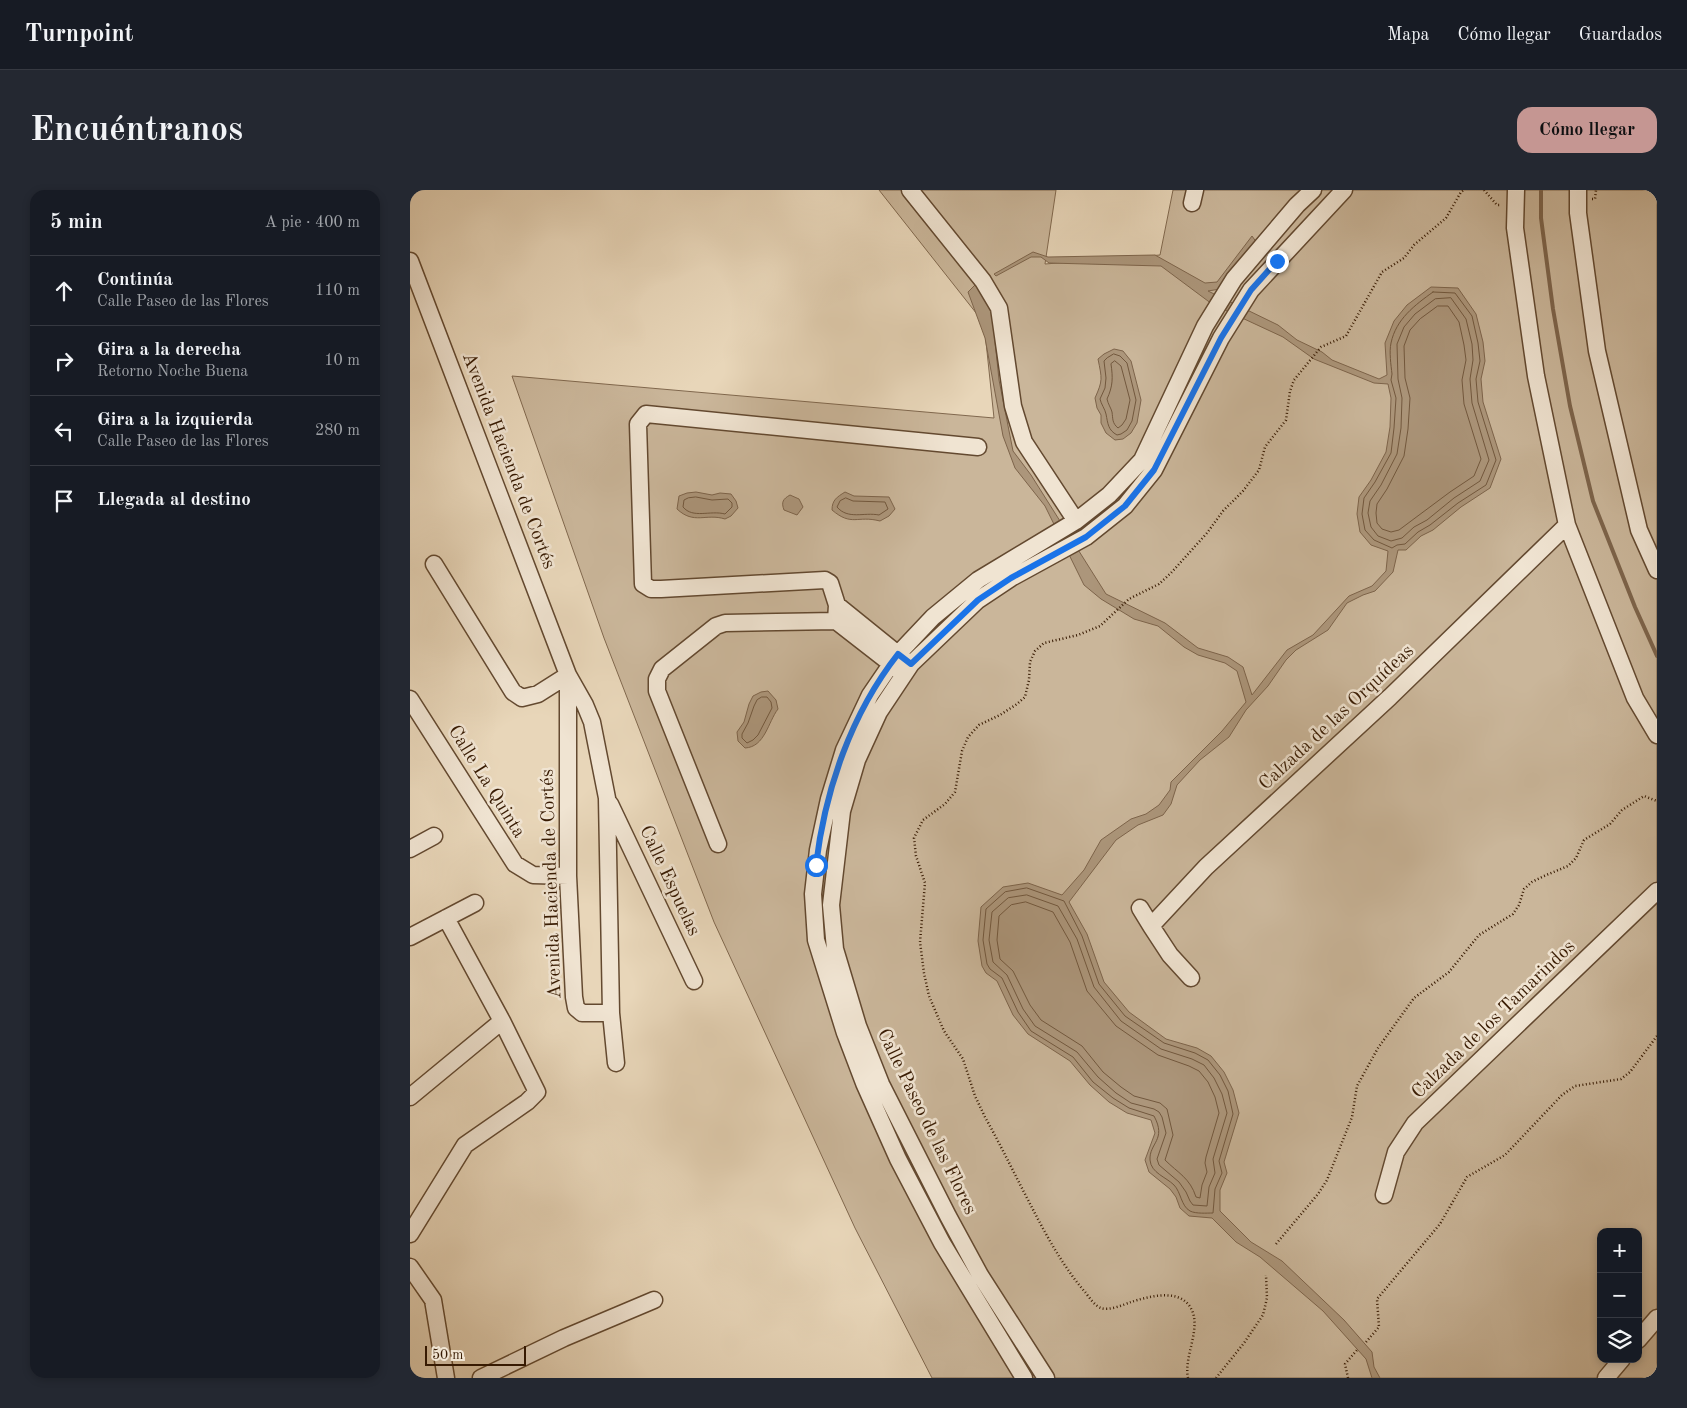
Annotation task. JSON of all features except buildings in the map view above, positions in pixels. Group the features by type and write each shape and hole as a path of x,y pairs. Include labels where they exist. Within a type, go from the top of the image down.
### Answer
{"street":[{"path":"910,190 984,281 999,308 1013,406 1024,442 1076,521"},
{"name":"Calle Paseo de las Flores","path":"1046,1378 980,1276 881,1084 858,1026 836,949 831,905 842,811 857,760 901,664 933,617 978,580 1076,521 1109,495 1142,460 1205,326 1234,279 1296,205 1313,190"},
{"path":"1578,190 1578,212 1597,351 1640,530 1657,570"},
{"name":"Calle Paseo de las Flores","path":"1024,1378 942,1243 898,1159 864,1083 826,976 816,940 813,894 818,850 829,799 844,750 870,695 901,664 978,600 1011,578 1086,537 1125,506 1154,470 1221,338 1251,290 1341,191"},
{"path":"1517,196 1515,228 1536,376 1567,525 1635,698 1657,735"},
{"name":"Avenida Hacienda de Cortés","path":"410,261 568,675 592,722 607,798 611,1013 582,1013 576,1008 574,997 568,876 568,675"},
{"path":"901,664 836,613 830,583 825,580 662,589 651,589 643,584 638,424 646,414 978,447"},
{"path":"1091,509 1104,522"},
{"name":"Calzada de las Orquídeas","path":"1151,926 1206,867 1390,697 1567,525"},
{"path":"434,564 513,692 522,698 538,694 568,675"},
{"path":"718,844 657,691 657,679 662,669 716,626 725,623 836,613"},
{"name":"Calle La Quinta","path":"410,699 515,864 533,875 568,876"},
{"name":"Calle Espuelas","path":"607,798 694,981"},
{"path":"410,848 434,836"},
{"name":"Calzada de los Tamarindos","path":"1384,1195 1396,1152 1415,1123 1657,891"},
{"path":"410,937 475,903"},
{"path":"1140,908 1170,955 1191,978"},
{"path":"410,1234 465,1145 527,1102 537,1092 502,1021 446,918"},
{"path":"611,1013 616,1063"},
{"path":"410,1097 502,1021"},
{"path":"898,1159 914,1151"},
{"path":"410,1267 433,1300 446,1378"},
{"path":"481,1378 564,1338 654,1300"},
{"path":"1642,1335 1657,1318"},
{"path":"1606,1378 1619,1363"}],"path":[{"path":"1188,1378 1187,1367 1195,1325 1188,1303 1176,1296 1165,1295 1140,1299 1110,1308 1101,1308 1094,1302 1059,1258 975,1096 963,1059 944,1031 929,996 920,942 924,883 916,856 914,838 923,820 944,804 955,792 962,751 968,737 980,725 1011,708 1025,696 1029,680 1030,662 1035,651 1044,643 1078,635 1100,626 1129,600 1159,584 1171,573 1259,470 1265,447 1286,420 1290,391 1294,380 1321,346 1346,336 1382,272 1404,258 1414,245 1446,218 1464,190"},
{"path":"1484,190 1498,205 1517,196"},
{"path":"1276,1244 1318,1194 1327,1180 1352,1117 1357,1086 1378,1048 1414,998 1449,972 1479,935 1513,914 1524,889 1532,882 1568,866 1576,858 1584,840 1610,824 1622,810 1644,796 1654,798 1657,801"},
{"path":"1366,1342 1379,1327 1377,1299 1440,1224 1467,1177 1505,1155 1562,1095 1575,1086 1621,1079 1630,1072 1657,1036"},
{"path":"1216,1378 1244,1343 1263,1315 1267,1298 1266,1275"},
{"path":"1348,1378 1345,1364 1357,1350"}],"shaded area":[{"path":"879,190 1056,190 1045,264 1160,255 1173,190 1657,190 1657,1378 932,1378 855,1228 714,922 604,638 512,376 994,418 984,323"}],"water":[{"path":"1252,236 1257,243 1220,289 1208,291 1278,325 1297,340 1322,352 1332,360 1379,379 1387,375 1385,343 1394,321 1407,305 1431,287 1458,288 1476,314 1483,342 1485,361 1481,379 1483,402 1501,459 1490,488 1461,507 1433,530 1421,536 1406,550 1398,550 1393,572 1375,591 1347,603 1328,630 1296,650 1286,660 1268,686 1246,710 1229,737 1200,760 1177,785 1171,804 1163,815 1138,825 1116,840 1069,902 1087,934 1104,982 1129,1012 1166,1039 1197,1048 1211,1056 1224,1072 1233,1090 1239,1113 1224,1162 1227,1173 1220,1190 1220,1211 1251,1242 1282,1261 1344,1320 1372,1352 1374,1367 1380,1378 1372,1378 1366,1359 1323,1311 1260,1257 1236,1242 1212,1218 1189,1216 1180,1208 1176,1197 1170,1189 1149,1172 1145,1160 1155,1133 1151,1120 1127,1113 1109,1102 1090,1085 1070,1061 1028,1034 1013,1015 997,981 986,973 982,966 978,941 981,907 1003,887 1028,883 1062,895 1084,870 1101,840 1131,819 1146,814 1159,805 1170,790 1171,782 1222,731 1246,702 1237,671 1225,663 1198,655 1184,647 1158,626 1134,619 1101,599 1084,585 1045,506 1015,468 1003,436 985,338 968,292 975,285 982,280 978,289 992,312 999,380 1013,451 1031,475 1106,594 1165,623 1198,648 1228,657 1243,667 1252,695 1287,650 1313,635 1349,596 1372,586 1386,571 1388,551 1371,545 1360,532 1357,514 1359,497 1371,480 1386,452 1390,427 1391,398 1388,384 1374,383 1314,359 1283,337 1212,304 1161,266 1049,263 1041,257 1031,257 996,276 994,274 1033,252 1048,257 1155,255 1205,283 1217,282"},
{"path":"1114,349 1123,351 1131,361 1141,400 1137,423 1131,433 1123,439 1115,440 1106,433 1101,423 1101,415 1095,398 1101,379 1098,359"},
{"path":"696,492 712,495 720,493 731,494 738,508 731,516 725,519 712,517 695,518 683,514 677,509 679,496"},
{"path":"845,492 854,496 889,497 895,509 889,516 880,521 845,518 832,510 836,499"},
{"path":"790,495 799,499 803,507 797,515 784,510 783,501"},
{"path":"768,691 776,700 778,709 762,739 752,747 745,748 738,741 737,732 744,722 753,696"}],"waterway":[{"path":"1541,190 1541,218 1553,309 1570,406 1593,501 1635,607 1657,656"}],"route":[{"path":"816,865 829,799 844,750 870,695 898,654 911,664 978,600 1011,578 1086,537 1125,506 1154,470 1221,338 1251,290 1277,261"}]}
